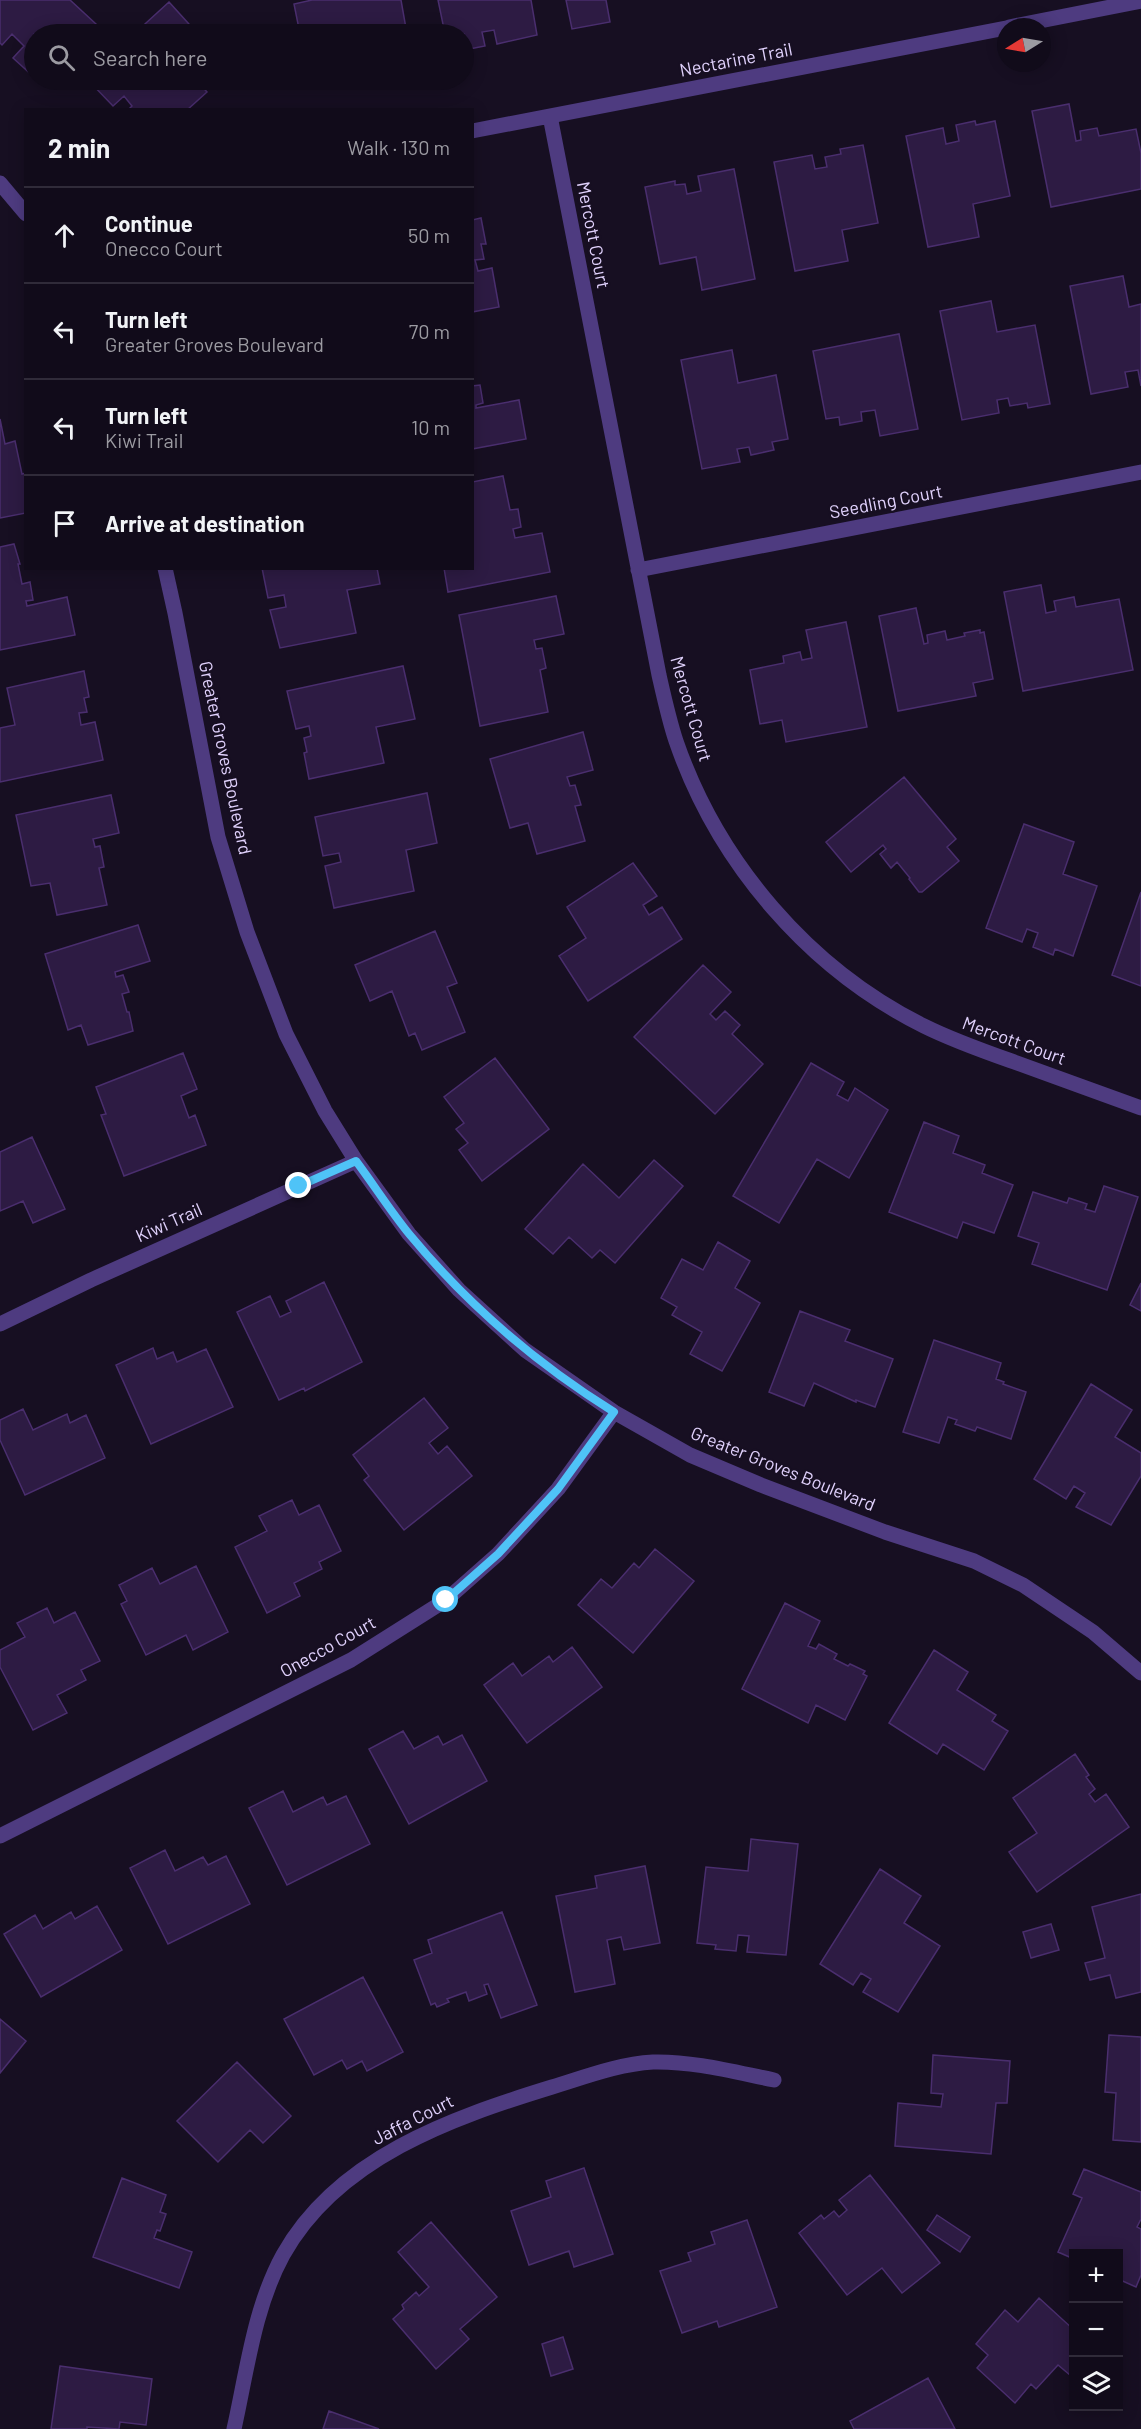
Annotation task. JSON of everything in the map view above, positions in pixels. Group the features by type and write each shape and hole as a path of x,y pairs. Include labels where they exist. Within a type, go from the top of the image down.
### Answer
{"street":[{"name":"Nectarine Trail","path":"1051,19 1141,1"},
{"name":"Nectarine Trail","path":"474,131 997,29"},
{"name":"Mercott Court","path":"550,116 659,675 676,740 714,826 742,870 776,912 805,943 866,992 922,1026 955,1041 1141,1108"},
{"path":"0,183 24,212"},
{"name":"Seedling Court","path":"638,570 1141,472"},
{"name":"Greater Groves Boulevard","path":"165,570 176,613 218,837 248,933 286,1034 325,1110 356,1161 409,1234 459,1290 525,1350 614,1412 690,1455 760,1485 885,1532 974,1561 1023,1585 1093,1632 1141,1673"},
{"name":"Kiwi Trail","path":"0,1324 91,1280 356,1161"},
{"name":"Onecco Court","path":"0,1836 351,1660 446,1600 498,1554 558,1489 614,1412"},
{"name":"Jaffa Court","path":"234,2429 263,2296 283,2254 306,2221 330,2195 366,2167 425,2133 483,2108 608,2069 653,2062 698,2065 774,2080"}],"building":[{"path":"0,0 70,0 96,24 24,24 24,46 12,34 2,45 0,43"},
{"path":"312,0 401,0 405,24 298,24 294,4"},
{"path":"438,0 531,0 537,35 497,44 494,30 482,32 485,46 474,48 474,24 443,24"},
{"path":"566,0 606,0 610,22 572,29"},
{"path":"169,2 189,24 145,24"},
{"path":"24,46 24,68 13,58"},
{"path":"98,90 205,90 207,92 189,108 130,108 132,106 124,96 113,106"},
{"path":"1069,104 1076,141 1081,140 1080,131 1097,128 1099,136 1136,129 1141,153 1141,189 1051,207 1032,111"},
{"path":"975,121 976,125 995,121 1010,196 973,204 979,237 928,247 906,136 943,128 946,144 959,141 956,125"},
{"path":"863,145 878,223 842,230 848,261 795,271 774,162 812,155 815,169 827,167 825,157 841,154 840,149"},
{"path":"734,169 755,279 702,290 696,257 660,264 645,187 675,181 675,185 685,184 687,194 701,191 698,176"},
{"path":"481,218 486,244 481,244 484,259 475,260 478,271 492,268 499,307 474,312 474,220"},
{"path":"1123,276 1129,307 1141,304 1141,386 1138,370 1125,372 1128,387 1091,394 1070,286"},
{"path":"991,301 997,332 1035,325 1050,404 1028,408 1027,403 1010,406 1008,398 997,400 999,413 962,420 940,311"},
{"path":"899,334 918,429 880,436 875,410 861,412 862,421 840,425 839,417 826,419 813,351"},
{"path":"732,350 738,383 776,375 788,439 772,442 774,450 751,455 749,447 737,449 740,462 702,469 681,360"},
{"path":"480,385 483,403 476,405 476,408 519,400 526,439 474,449 474,386"},
{"path":"0,419 5,444 15,441 22,474 24,474 24,513 0,518"},
{"path":"503,476 510,510 518,509 521,527 513,529 515,538 542,533 550,572 448,592 444,570 474,570 474,482"},
{"path":"14,544 20,564 18,564 22,584 30,582 33,600 26,601 27,606 67,597 75,635 0,650 0,547"},
{"path":"262,570 377,570 380,584 347,590 356,633 280,648 270,610 286,607 284,595 268,598"},
{"path":"1041,585 1046,613 1056,611 1054,601 1074,597 1076,607 1119,599 1133,670 1023,691 1004,592"},
{"path":"556,596 564,634 534,640 536,649 542,648 546,668 540,670 548,712 480,726 459,615"},
{"path":"916,608 924,644 928,643 927,635 945,631 947,640 965,636 964,633 980,630 980,633 984,632 993,679 973,683 976,696 898,711 879,616"},
{"path":"846,622 867,727 786,742 782,720 760,724 750,670 784,663 783,656 800,652 802,660 812,658 806,630"},
{"path":"403,666 415,719 376,727 384,763 309,779 304,753 307,752 304,738 311,736 309,726 296,729 287,691"},
{"path":"84,671 89,697 84,698 87,712 79,713 81,725 95,722 103,760 0,782 0,728 15,725 7,688"},
{"path":"583,732 593,770 567,777 570,786 575,785 581,805 575,806 585,841 537,854 528,823 510,828 490,759"},
{"path":"904,777 956,839 947,847 959,861 922,892 919,892 897,862 891,868 880,854 886,849 883,845 851,872 826,842"},
{"path":"427,793 437,843 406,850 414,891 334,908 325,866 341,862 339,853 323,856 315,817"},
{"path":"111,795 119,833 93,839 95,847 100,846 104,867 99,868 107,905 57,915 50,883 31,886 16,815"},
{"path":"1024,824 1074,842 1063,874 1097,886 1073,956 1055,949 1053,955 1033,947 1038,933 1027,929 1022,942 986,928"},
{"path":"633,863 657,896 643,905 649,915 662,907 682,939 588,1001 559,956 586,938 567,907"},
{"path":"1141,892 1141,986 1112,975"},
{"path":"138,925 150,961 115,972 116,977 123,975 129,992 122,994 133,1031 88,1045 81,1025 68,1030 45,954"},
{"path":"435,931 457,983 447,987 465,1032 422,1050 415,1033 409,1036 392,991 370,1001 355,965"},
{"path":"703,965 731,992 710,1014 716,1020 725,1011 740,1025 732,1034 763,1064 715,1114 634,1037"},
{"path":"183,1053 197,1089 181,1096 189,1118 195,1115 206,1145 124,1176 101,1115 106,1114 96,1087"},
{"path":"495,1058 549,1129 482,1181 459,1150 468,1143 456,1129 464,1123 444,1097"},
{"path":"811,1063 844,1082 837,1095 848,1101 855,1088 888,1110 849,1178 817,1159 779,1223 733,1196"},
{"path":"924,1122 959,1136 953,1153 985,1165 982,1173 1013,1185 994,1233 963,1222 957,1238 889,1212"},
{"path":"32,1137 65,1209 33,1223 23,1201 0,1211 0,1152"},
{"path":"654,1160 683,1186 615,1263 600,1250 592,1258 569,1237 553,1254 525,1229 583,1164 619,1198"},
{"path":"1104,1186 1138,1197 1107,1290 1032,1264 1039,1243 1018,1236 1033,1192 1067,1203 1069,1198 1087,1204 1085,1209 1095,1212"},
{"path":"718,1242 750,1261 735,1288 760,1303 722,1371 690,1354 702,1332 672,1315 677,1307 661,1298 682,1259 703,1270"},
{"path":"324,1282 362,1362 305,1391 304,1388 279,1400 237,1312 270,1296 280,1317 291,1312 286,1301"},
{"path":"1141,1283 1141,1311 1130,1305"},
{"path":"800,1311 850,1330 845,1341 893,1359 875,1407 856,1400 856,1402 814,1383 804,1406 769,1392"},
{"path":"934,1340 1001,1363 996,1379 1004,1382 1003,1384 1026,1392 1011,1439 977,1427 975,1431 955,1424 957,1420 948,1417 939,1443 903,1432"},
{"path":"153,1348 157,1359 173,1352 177,1362 206,1349 233,1407 151,1444 116,1365"},
{"path":"1091,1384 1132,1410 1115,1437 1141,1453 1141,1476 1111,1525 1076,1507 1085,1493 1074,1486 1066,1499 1034,1479"},
{"path":"424,1398 448,1428 429,1443 438,1454 447,1446 472,1476 404,1530 364,1480 369,1476 353,1455"},
{"path":"23,1409 33,1430 67,1414 70,1423 86,1415 105,1458 25,1495 0,1440 0,1420"},
{"path":"292,1500 299,1515 319,1505 341,1551 319,1562 322,1569 294,1583 300,1596 267,1613 235,1547 267,1531 259,1516"},
{"path":"655,1549 694,1581 633,1653 578,1605 601,1579 612,1588 634,1563 639,1568"},
{"path":"196,1566 228,1632 193,1650 186,1635 146,1655 121,1604 127,1601 119,1585 152,1568 160,1584"},
{"path":"785,1603 820,1621 808,1646 816,1649 819,1644 837,1654 834,1659 865,1671 863,1674 867,1676 845,1720 816,1705 808,1723 742,1689"},
{"path":"47,1608 54,1623 75,1612 100,1661 81,1670 86,1680 57,1695 67,1713 33,1730 0,1667 0,1650 25,1637 17,1623"},
{"path":"572,1647 602,1687 527,1743 484,1685 513,1663 522,1676 549,1656 553,1662"},
{"path":"934,1650 968,1672 957,1690 996,1715 992,1721 1008,1731 984,1770 943,1744 937,1754 889,1723"},
{"path":"403,1731 414,1749 438,1736 443,1745 462,1735 487,1781 409,1824 369,1749"},
{"path":"1075,1754 1089,1775 1086,1777 1095,1789 1089,1794 1095,1802 1106,1794 1129,1827 1037,1892 1009,1852 1037,1833 1013,1798"},
{"path":"283,1791 293,1812 323,1797 327,1805 346,1796 370,1844 287,1885 249,1808"},
{"path":"751,1839 798,1844 786,1955 747,1952 749,1936 738,1935 736,1951 715,1949 716,1945 697,1943 706,1867 748,1871"},
{"path":"165,1850 175,1871 203,1857 208,1865 226,1856 250,1904 168,1944 130,1868"},
{"path":"645,1866 660,1943 624,1950 621,1937 607,1940 615,1984 575,1992 556,1896 597,1888 595,1876"},
{"path":"880,1869 921,1896 904,1923 940,1946 898,2012 863,1992 871,1979 861,1973 853,1985 820,1964"},
{"path":"1141,1894 1141,1992 1116,1998 1110,1975 1090,1980 1085,1963 1105,1958 1092,1907"},
{"path":"97,1906 122,1950 41,1997 4,1934 35,1915 43,1929 71,1912 75,1919"},
{"path":"502,1912 537,2005 501,2018 488,1984 484,1985 487,1994 469,2001 466,1992 447,1999 449,2002 437,2007 435,2003 431,2005 414,1960 432,1953 428,1940"},
{"path":"1051,1924 1059,1950 1031,1958 1023,1932"},
{"path":"363,1977 403,2052 367,2071 362,2061 347,2069 342,2060 314,2075 284,2019"},
{"path":"0,2019 26,2041 0,2073"},
{"path":"1109,2035 1141,2037 1141,2142 1113,2140 1116,2093 1105,2092"},
{"path":"933,2055 1010,2061 1007,2103 996,2103 991,2154 895,2146 898,2103 941,2107 943,2094 931,2093"},
{"path":"237,2062 291,2116 263,2143 250,2130 218,2162 177,2121"},
{"path":"584,2168 613,2254 574,2267 569,2251 529,2265 511,2211 551,2197 546,2181"},
{"path":"1084,2169 1141,2192 1141,2219 1137,2227 1141,2229 1141,2275 1136,2287 1123,2281 1123,2249 1069,2249 1069,2257 1058,2252 1082,2198 1073,2194"},
{"path":"870,2175 940,2263 902,2293 882,2268 847,2295 799,2233 821,2215 824,2219 834,2211 839,2217 847,2210 839,2200"},
{"path":"122,2178 166,2195 160,2212 166,2214 160,2231 157,2230 154,2238 192,2252 179,2288 93,2257"},
{"path":"937,2215 970,2237 960,2252 927,2230"},
{"path":"747,2220 777,2307 719,2327 717,2321 682,2333 660,2271 691,2261 688,2253 715,2244 711,2232"},
{"path":"431,2222 497,2297 460,2329 469,2339 436,2369 393,2319 404,2309 402,2305 416,2292 419,2296 429,2287 398,2252"},
{"path":"1039,2298 1069,2325 1069,2374 1058,2365 1036,2389 1031,2384 1015,2403 977,2368 988,2355 976,2344 1005,2310 1018,2322"},
{"path":"563,2337 573,2369 551,2376 542,2344"},
{"path":"60,2366 152,2379 146,2425 120,2422 119,2429 87,2427 87,2429 51,2429"},
{"path":"928,2378 955,2429 854,2429 850,2421"},
{"path":"329,2411 379,2429 323,2429"}],"route":[{"path":"299,1186 356,1161 409,1234 459,1290 525,1350 614,1412 558,1489 498,1554 446,1600"}]}
